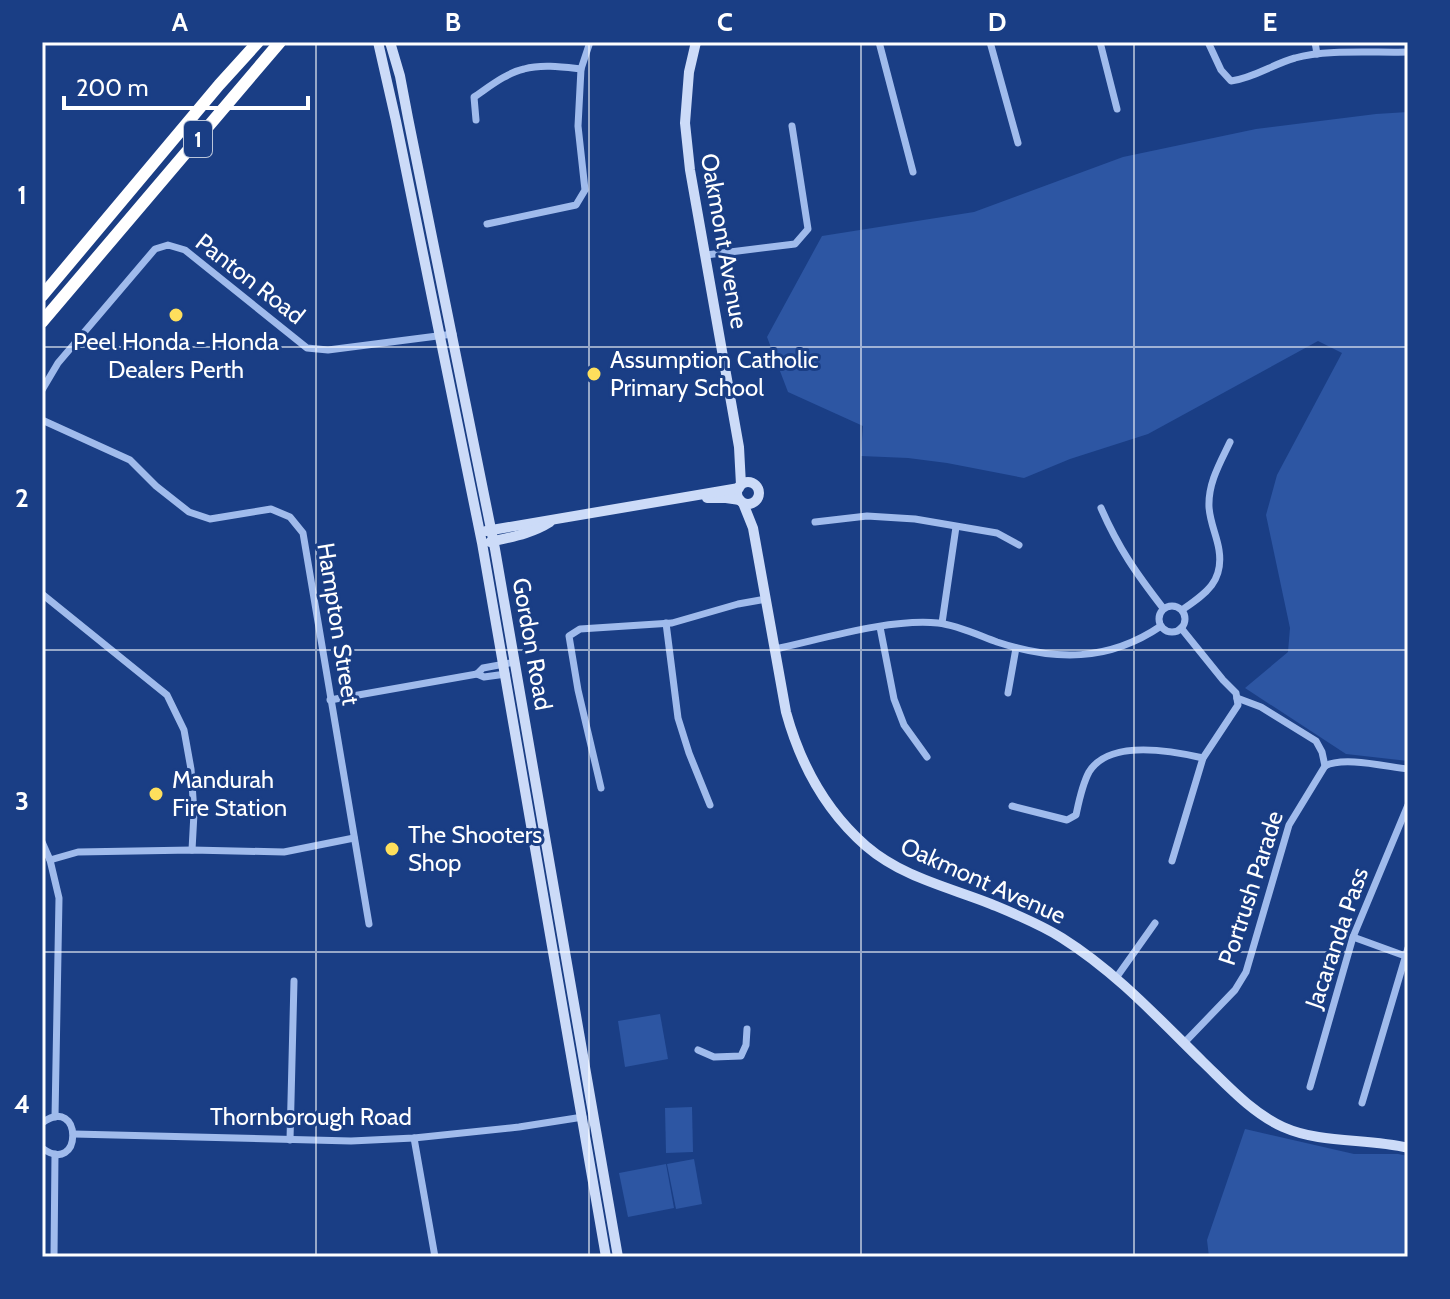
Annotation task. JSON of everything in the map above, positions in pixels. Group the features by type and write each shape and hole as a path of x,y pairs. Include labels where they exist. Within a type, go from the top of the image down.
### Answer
{"highway":[{"path":"239,62 248,42"},
{"name":"1","path":"42,296 258,42"},
{"name":"1","path":"42,322 280,42"}],"main road":[{"name":"Gordon Road","path":"378,42 486,536"},
{"name":"Gordon Road","path":"390,42 400,76 453,334 588,1116 618,1257"},
{"name":"Oakmont Avenue","path":"696,42 689,72 685,123 690,170 744,486"},
{"path":"396,121 408,118"},
{"path":"407,174 419,172"},
{"path":"486,536 521,536 551,521 694,495 744,486 759,492 752,504 694,495"},
{"path":"742,502 737,494 744,486"},
{"name":"Oakmont Avenue","path":"753,528 757,500"},
{"name":"Oakmont Avenue","path":"742,502 753,528 786,712 803,760 824,797 854,835 872,851 906,872 1028,920 1072,945 1116,978 1250,1105 1284,1127 1316,1136 1408,1148"},
{"name":"Gordon Road","path":"588,1116 606,1257"}],"street":[{"path":"487,224 576,205 585,190 578,126 581,69 590,42"},
{"path":"879,42 913,172"},
{"path":"990,42 1018,143"},
{"path":"1100,42 1117,109"},
{"path":"1208,42 1221,70 1231,81 1296,58 1317,54 1408,52"},
{"path":"1315,42 1317,54"},
{"path":"476,120 474,97 523,69 557,66 581,69"},
{"path":"706,255 795,244 808,229 792,126"},
{"name":"Panton Road","path":"42,390 58,363 155,249 168,245 185,250 307,348 328,350 453,334"},
{"name":"Hampton Street","path":"42,420 130,460 189,512 210,519 271,509 290,517 303,533 369,924"},
{"path":"1182,610 1206,592 1215,582 1220,568 1209,506 1211,481 1230,442"},
{"path":"1101,508 1129,564 1163,608"},
{"path":"815,522 867,516 915,519 997,533 1019,545"},
{"path":"942,623 956,527"},
{"path":"42,594 167,695 184,730 191,769 194,813 192,850"},
{"path":"601,788 569,636 580,629 666,623 766,599"},
{"path":"1174,606 1182,610 1185,620 1181,628 1170,632 1161,626 1159,616 1163,608 1174,606"},
{"path":"775,649 880,627 924,622 942,623 1016,648 1057,656 1096,654 1132,643 1161,626"},
{"path":"666,623 678,718 710,805"},
{"path":"880,627 894,699 904,725 927,757"},
{"path":"1172,861 1203,758 1238,705 1236,693 1181,628"},
{"path":"1008,693 1016,648"},
{"path":"330,700 477,674 484,677 510,668"},
{"path":"1237,698 1261,707 1316,741 1325,766 1348,762 1408,769"},
{"path":"1012,806 1067,820 1076,815 1090,770 1104,758 1153,749 1203,758"},
{"name":"Portrush Parade","path":"1184,1043 1235,990 1246,972 1289,825 1325,766"},
{"name":"Jacaranda Pass","path":"1310,1087 1353,937 1408,805"},
{"path":"50,860 78,852 284,852 354,838"},
{"path":"42,842 50,860 59,898 55,1117"},
{"path":"1116,978 1155,923"},
{"path":"1353,937 1407,954 1362,1103"},
{"path":"290,1140 294,981"},
{"path":"698,1050 714,1057 741,1056 746,1045 747,1029"},
{"name":"Thornborough Road","path":"74,1134 351,1141 519,1127 588,1116"},
{"path":"42,1123 55,1117 64,1119 71,1125 74,1134 69,1149 63,1153 48,1153 42,1148"},
{"path":"414,1138 435,1257"},
{"path":"54,1257 55,1154"}],"shaded area":[{"path":"1408,112 1408,761 1346,754 1245,688 1288,652 1290,628 1266,515 1277,475 1342,353 1318,341 1148,434 1070,459 1024,478 947,463 861,456 863,426 788,392 767,337 822,236 974,212 1123,157 1256,129"},
{"path":"660,1014 668,1059 625,1067 618,1021"},
{"path":"692,1107 693,1152 666,1153 665,1108"},
{"path":"1245,1129 1354,1154 1408,1156 1408,1257 1209,1257 1207,1240"},
{"path":"694,1159 702,1204 676,1209 667,1164"},
{"path":"666,1164 674,1208 628,1217 619,1173"}],"place":[{"name":"Peel Honda - Honda Dealers Perth","path":"176,315"},
{"name":"Assumption Catholic Primary School","path":"594,374"},
{"name":"Mandurah Fire Station","path":"156,794"},
{"name":"The Shooters Shop","path":"392,849"}]}
